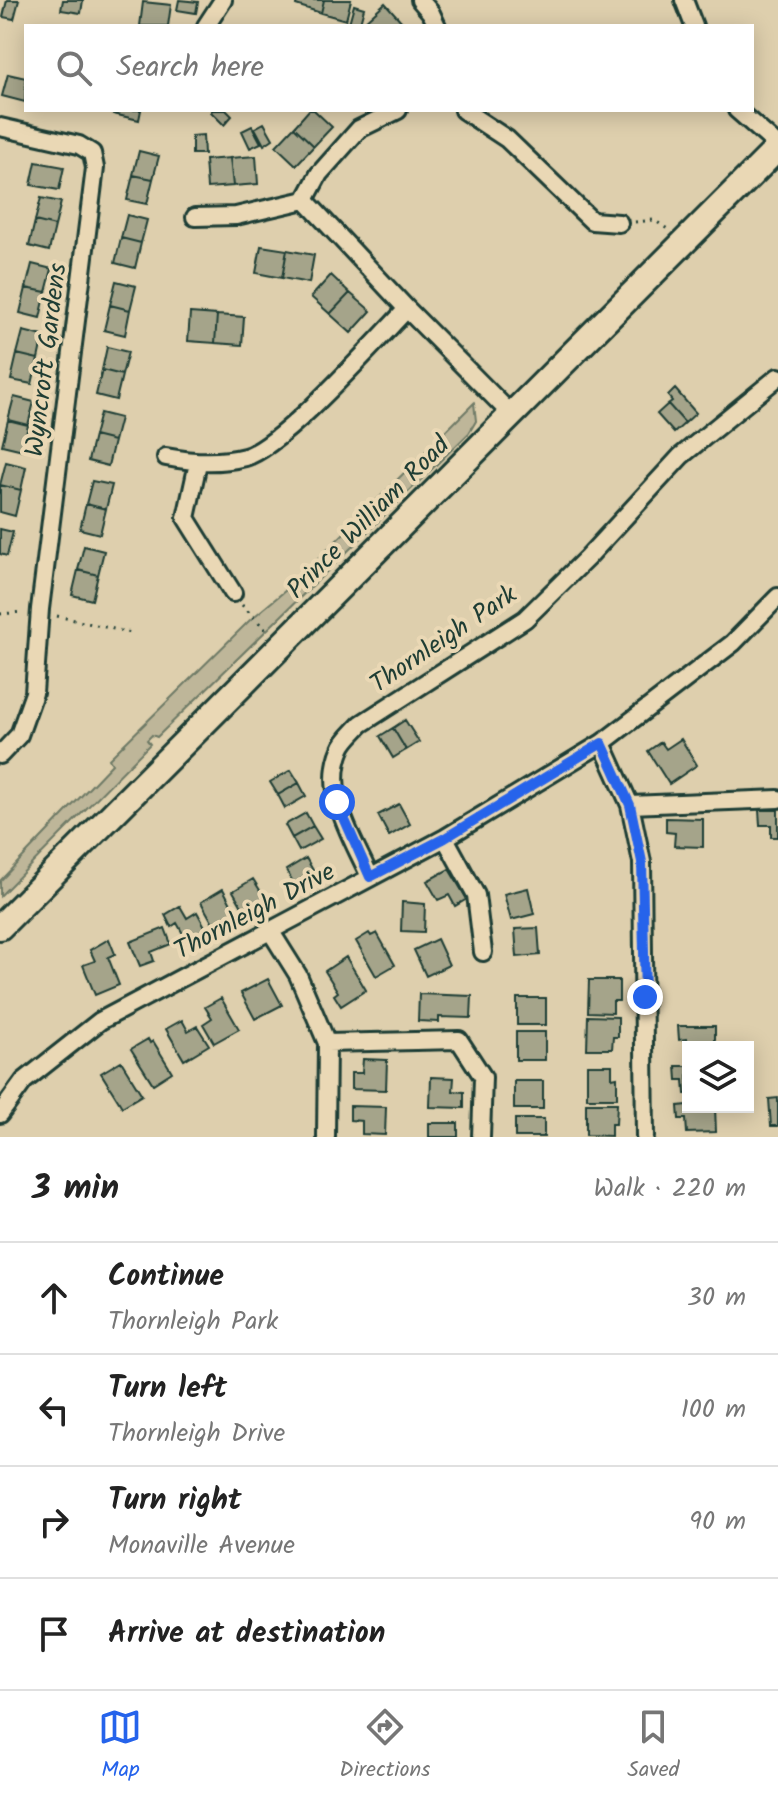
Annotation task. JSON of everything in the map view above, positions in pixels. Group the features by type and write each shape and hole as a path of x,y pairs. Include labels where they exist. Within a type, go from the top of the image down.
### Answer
{"main road":[{"name":"Prince William Road","path":"0,927 778,147"}],"street":[{"path":"207,24 223,0"},
{"path":"420,0 436,24"},
{"path":"684,0 693,24"},
{"path":"195,217 236,216 305,200 319,174 359,129 394,112"},
{"path":"466,112 507,139 592,221 619,223"},
{"path":"739,112 778,147"},
{"name":"Wyncroft Gardens","path":"0,127 79,145 92,153 95,168 40,609 34,693 19,735 0,755"},
{"path":"305,200 512,415"},
{"path":"166,457 198,463 247,457 282,434 407,309"},
{"name":"Thornleigh Park","path":"370,877 337,802 334,778 341,748 361,724 525,619 587,558 681,456 778,377"},
{"path":"198,463 186,518 233,593"},
{"name":"Thornleigh Drive","path":"0,1114 24,1081 100,1021 445,838 602,743 733,643 778,597"},
{"path":"602,743 630,805 642,862 645,1137"},
{"path":"630,805 778,799"},
{"path":"445,838 476,895 483,952"},
{"path":"271,932 298,975 327,1043 326,1137"},
{"path":"327,1043 459,1040 483,1077 481,1137"}],"path":[{"path":"619,223 654,220 686,241"},
{"path":"233,593 268,632"},
{"path":"0,614 40,609 62,619 131,633"}],"shaded area":[{"path":"474,403 476,421 469,433 157,737 152,735 147,740 150,744 0,896 0,881 112,764 109,759 250,620 292,585"}],"building":[{"path":"7,0 19,0 14,19 3,17"},
{"path":"63,0 83,0 81,13 61,10"},
{"path":"179,0 198,2 196,13 177,10"},
{"path":"297,0 324,0 321,13 296,5"},
{"path":"324,0 351,0 346,20 321,13"},
{"path":"143,2 171,5 168,24 140,24"},
{"path":"385,3 403,23 364,24"},
{"path":"354,5 364,8 360,24 349,23"},
{"path":"8,74 24,78 24,102 2,96"},
{"path":"114,112 141,112 139,120"},
{"path":"211,112 228,112 232,116 224,125"},
{"path":"307,112 316,112 332,127 314,146 294,127"},
{"path":"264,123 273,139 264,145 255,128"},
{"path":"252,126 261,143 250,148 242,131"},
{"path":"294,127 314,146 296,165 276,146"},
{"path":"203,135 204,154 192,154 192,136"},
{"path":"139,151 159,156 153,179 133,175"},
{"path":"256,156 258,184 233,186 230,158"},
{"path":"230,158 233,186 207,188 205,160"},
{"path":"36,162 64,167 59,190 31,185"},
{"path":"133,175 153,179 147,204 127,200"},
{"path":"41,198 61,202 55,226 35,221"},
{"path":"127,215 147,220 141,243 121,238"},
{"path":"35,221 55,226 49,251 29,246"},
{"path":"121,238 141,243 135,268 115,263"},
{"path":"261,246 287,250 282,278 256,273"},
{"path":"287,250 314,255 309,283 282,278"},
{"path":"32,264 52,269 46,292 26,288"},
{"path":"331,275 350,293 330,314 311,297"},
{"path":"116,281 136,286 130,310 110,305"},
{"path":"26,288 46,292 40,318 20,313"},
{"path":"350,293 371,311 351,333 330,314"},
{"path":"110,305 130,310 125,335 104,330"},
{"path":"190,313 217,315 215,343 188,341"},
{"path":"217,315 244,317 242,345 215,343"},
{"path":"23,331 43,336 38,359 17,354"},
{"path":"107,347 128,352 122,375 102,370"},
{"path":"17,354 38,359 32,384 11,380"},
{"path":"102,370 122,375 116,400 96,395"},
{"path":"675,389 696,413 685,423 668,404 672,401 668,396"},
{"path":"14,397 34,402 28,425 8,420"},
{"path":"668,404 685,423 674,433 657,414"},
{"path":"100,413 120,418 114,441 94,436"},
{"path":"8,420 28,425 23,450 2,445"},
{"path":"94,436 114,441 108,466 88,461"},
{"path":"6,462 26,467 21,490 0,485"},
{"path":"92,481 112,485 106,509 86,504"},
{"path":"0,485 21,490 15,516 0,512"},
{"path":"86,504 106,509 100,534 80,529"},
{"path":"0,529 13,532 7,556 0,554"},
{"path":"84,546 104,551 98,575 78,570"},
{"path":"78,570 98,575 92,600 72,595"},
{"path":"405,720 419,742 406,750 393,728"},
{"path":"393,728 406,750 393,758 380,736"},
{"path":"681,739 697,765 669,784 648,751 661,742 666,749"},
{"path":"291,770 299,783 278,795 270,782"},
{"path":"299,783 306,796 285,808 278,795"},
{"path":"399,804 410,824 389,836 378,815"},
{"path":"759,810 778,810 778,837 771,837 771,825 760,825"},
{"path":"306,813 313,826 292,838 285,825"},
{"path":"666,818 703,819 703,847 674,846 675,833 666,832"},
{"path":"313,826 321,839 299,851 292,838"},
{"path":"306,858 318,879 298,890 286,870"},
{"path":"449,869 467,899 455,906 449,895 438,900 427,881"},
{"path":"253,879 266,900 245,912 233,891"},
{"path":"528,888 534,914 511,920 504,894"},
{"path":"223,889 238,917 216,929 201,902"},
{"path":"402,902 425,904 424,932 401,931"},
{"path":"180,906 187,918 197,912 208,932 188,943 177,923 171,927 165,915"},
{"path":"165,928 171,944 151,952 154,961 140,966 130,942"},
{"path":"538,928 540,955 517,957 515,929"},
{"path":"369,933 371,936 377,933 395,965 376,976 356,941"},
{"path":"109,939 115,954 108,957 119,985 95,995 83,965 95,961 90,950"},
{"path":"437,939 449,965 426,976 414,950"},
{"path":"346,957 366,990 341,1006 334,995 338,992 325,971"},
{"path":"268,979 282,1005 255,1019 241,993"},
{"path":"589,980 619,980 619,1001 613,1001 613,1013 588,1012"},
{"path":"419,994 472,996 471,1018 439,1017 439,1022 418,1021"},
{"path":"221,998 239,1029 214,1043 203,1024 212,1018 205,1007"},
{"path":"517,998 546,998 546,1025 517,1025"},
{"path":"588,1016 618,1017 618,1037 613,1037 612,1049 587,1049"},
{"path":"182,1020 188,1031 197,1026 209,1045 184,1060 166,1029"},
{"path":"678,1026 715,1026 715,1041 679,1040"},
{"path":"516,1032 545,1032 545,1060 516,1060"},
{"path":"148,1039 150,1043 153,1041 172,1072 153,1084 131,1049"},
{"path":"363,1059 387,1060 386,1090 351,1089 351,1073 362,1073"},
{"path":"121,1061 142,1095 122,1107 101,1073"},
{"path":"587,1065 612,1065 612,1078 617,1077 617,1098 587,1098"},
{"path":"676,1066 682,1066 682,1080 677,1080"},
{"path":"431,1077 454,1078 453,1091 464,1092 464,1108 430,1107"},
{"path":"514,1081 543,1081 543,1109 514,1109"},
{"path":"778,1098 778,1126 771,1126 769,1099"},
{"path":"586,1103 617,1103 616,1124 611,1124 611,1136 586,1135"},
{"path":"350,1106 386,1107 385,1135 362,1134 362,1121 350,1120"},
{"path":"678,1106 682,1106 682,1113 715,1113 716,1132 687,1133 686,1119 679,1119"},
{"path":"515,1119 544,1119 544,1137 515,1137"},
{"path":"429,1123 458,1123 458,1137 429,1137"}],"route":[{"path":"337,802 370,877 445,838 602,743 630,805 642,862 645,997"}]}
